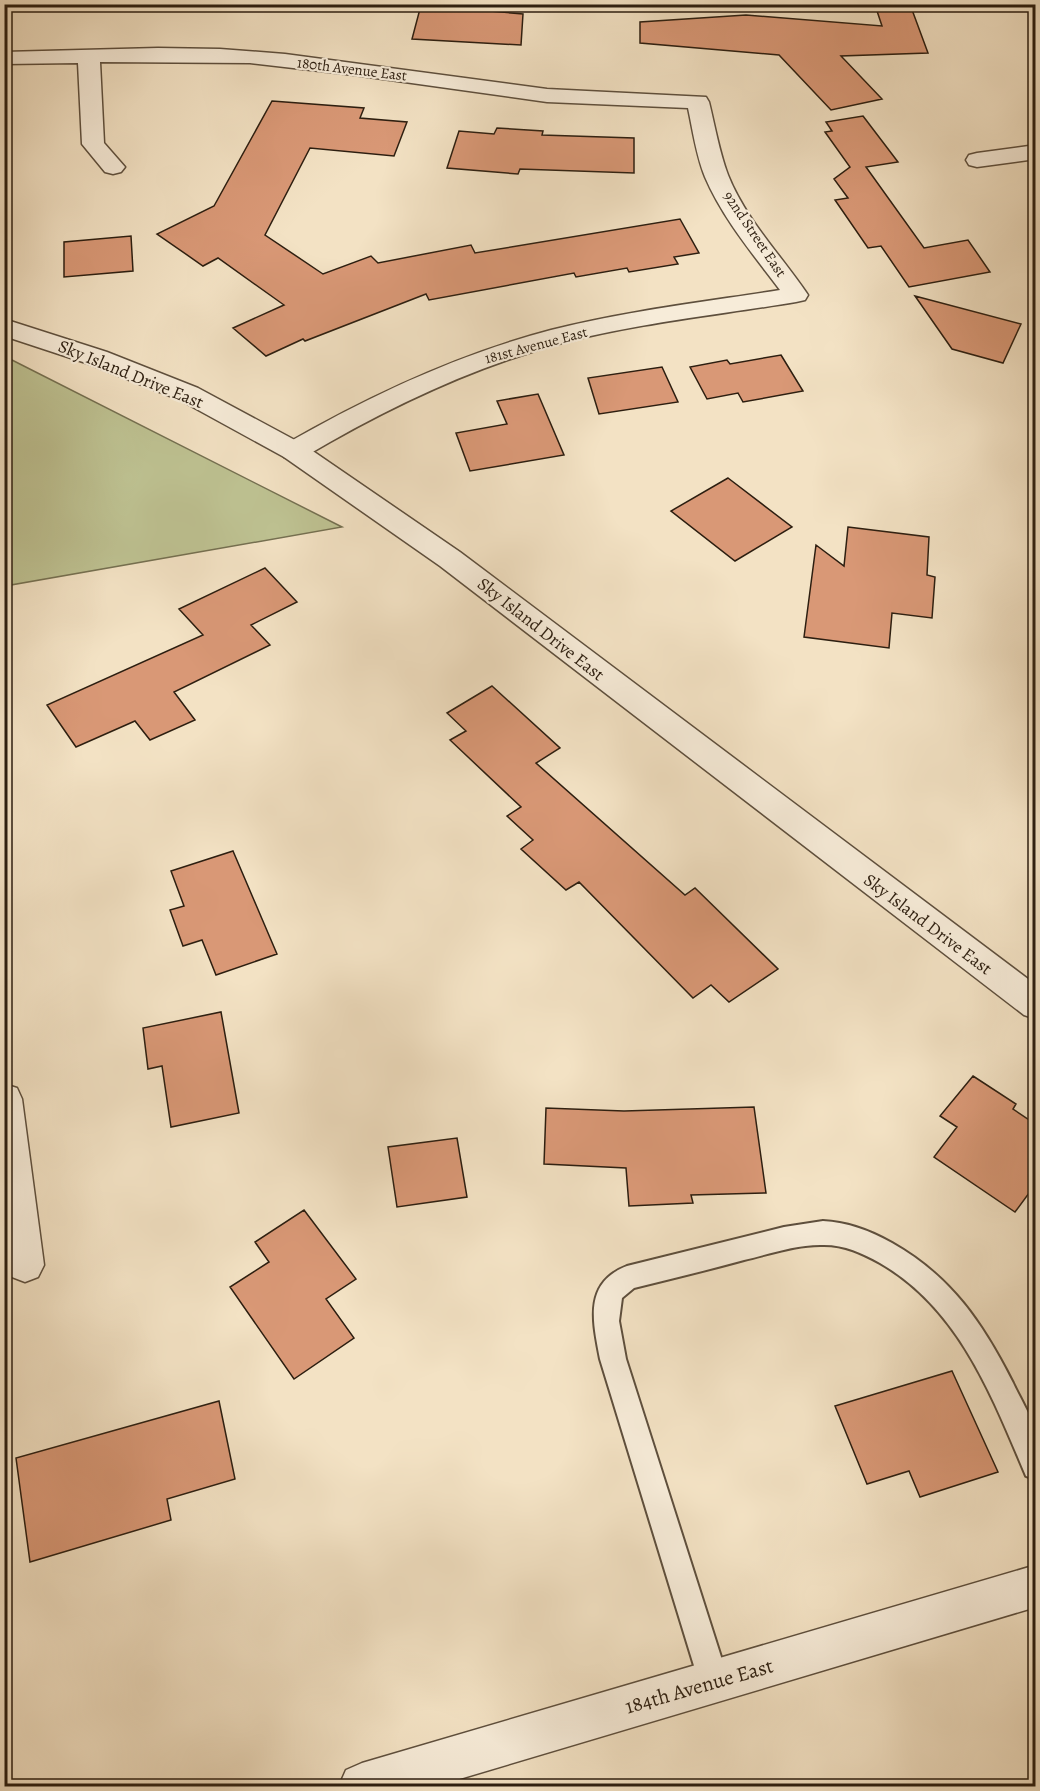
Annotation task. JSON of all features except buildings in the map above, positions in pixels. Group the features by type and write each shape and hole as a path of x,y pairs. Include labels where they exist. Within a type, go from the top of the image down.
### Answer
{"street":[{"name":"180th Avenue East","path":"4,58 185,55 249,57 306,62 528,93 608,100 698,102"},
{"path":"89,57 93,144 113,167"},
{"name":"92nd Street East","path":"698,102 710,159 729,201 796,295"},
{"path":"977,160 1035,152"},
{"name":"181st Avenue East","path":"294,451 360,412 400,392 467,364 526,345 606,326 796,295"},
{"name":"Sky Island Drive East","path":"4,327 98,358 189,394 294,451 450,559 1035,1005"},
{"path":"4,1099 25,1265"},
{"name":"184th Avenue East","path":"362,1786 1035,1586"}],"lane":[{"path":"714,1682 613,1359 606,1321 610,1292 627,1278 803,1235 822,1233 851,1236 879,1249 924,1278 956,1311 988,1360 1035,1466"}],"green space":[{"path":"8,358 342,527 5,586 4,360"}]}
